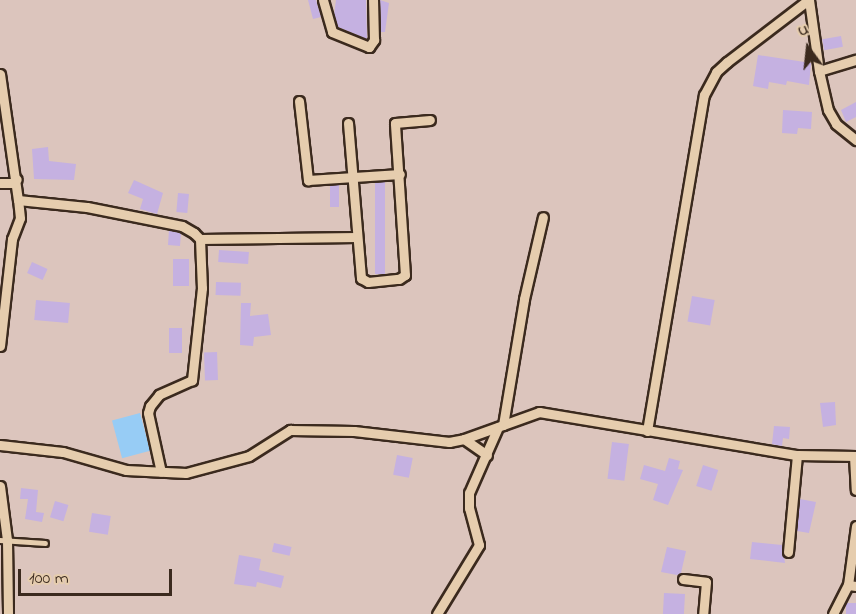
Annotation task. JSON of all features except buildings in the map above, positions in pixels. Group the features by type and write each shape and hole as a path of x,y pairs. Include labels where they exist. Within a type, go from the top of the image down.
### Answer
{"street":[{"path":"323,0 332,32 369,47 374,40 373,0"},
{"path":"647,431 704,95 716,72 809,0 819,71 832,118 854,137"},
{"path":"819,71 856,60"},
{"path":"0,74 20,218 12,239 0,346"},
{"path":"299,101 308,180 400,174"},
{"path":"348,123 357,237 363,281 404,277 400,174 395,123 430,120"},
{"path":"0,183 12,183 16,179"},
{"path":"18,200 87,207 182,226 200,239 357,237"},
{"path":"437,614 477,551 479,540 468,501 472,485 500,426 524,299 543,217"},
{"path":"161,472 148,413 150,406 159,395 192,380 202,288 200,239"},
{"path":"0,445 63,452 126,470 186,473 249,456 290,430 354,431 440,442 464,439 532,414 546,413 797,455 855,456 856,490"},
{"path":"464,439 487,454"},
{"path":"788,552 797,455"},
{"path":"0,486 8,614"},
{"path":"833,614 852,586 856,526"},
{"path":"683,579 706,582 703,614"}],"lane":[{"path":"3,540 45,543"}],"water":[{"path":"140,413 150,451 122,458 112,421"}]}
